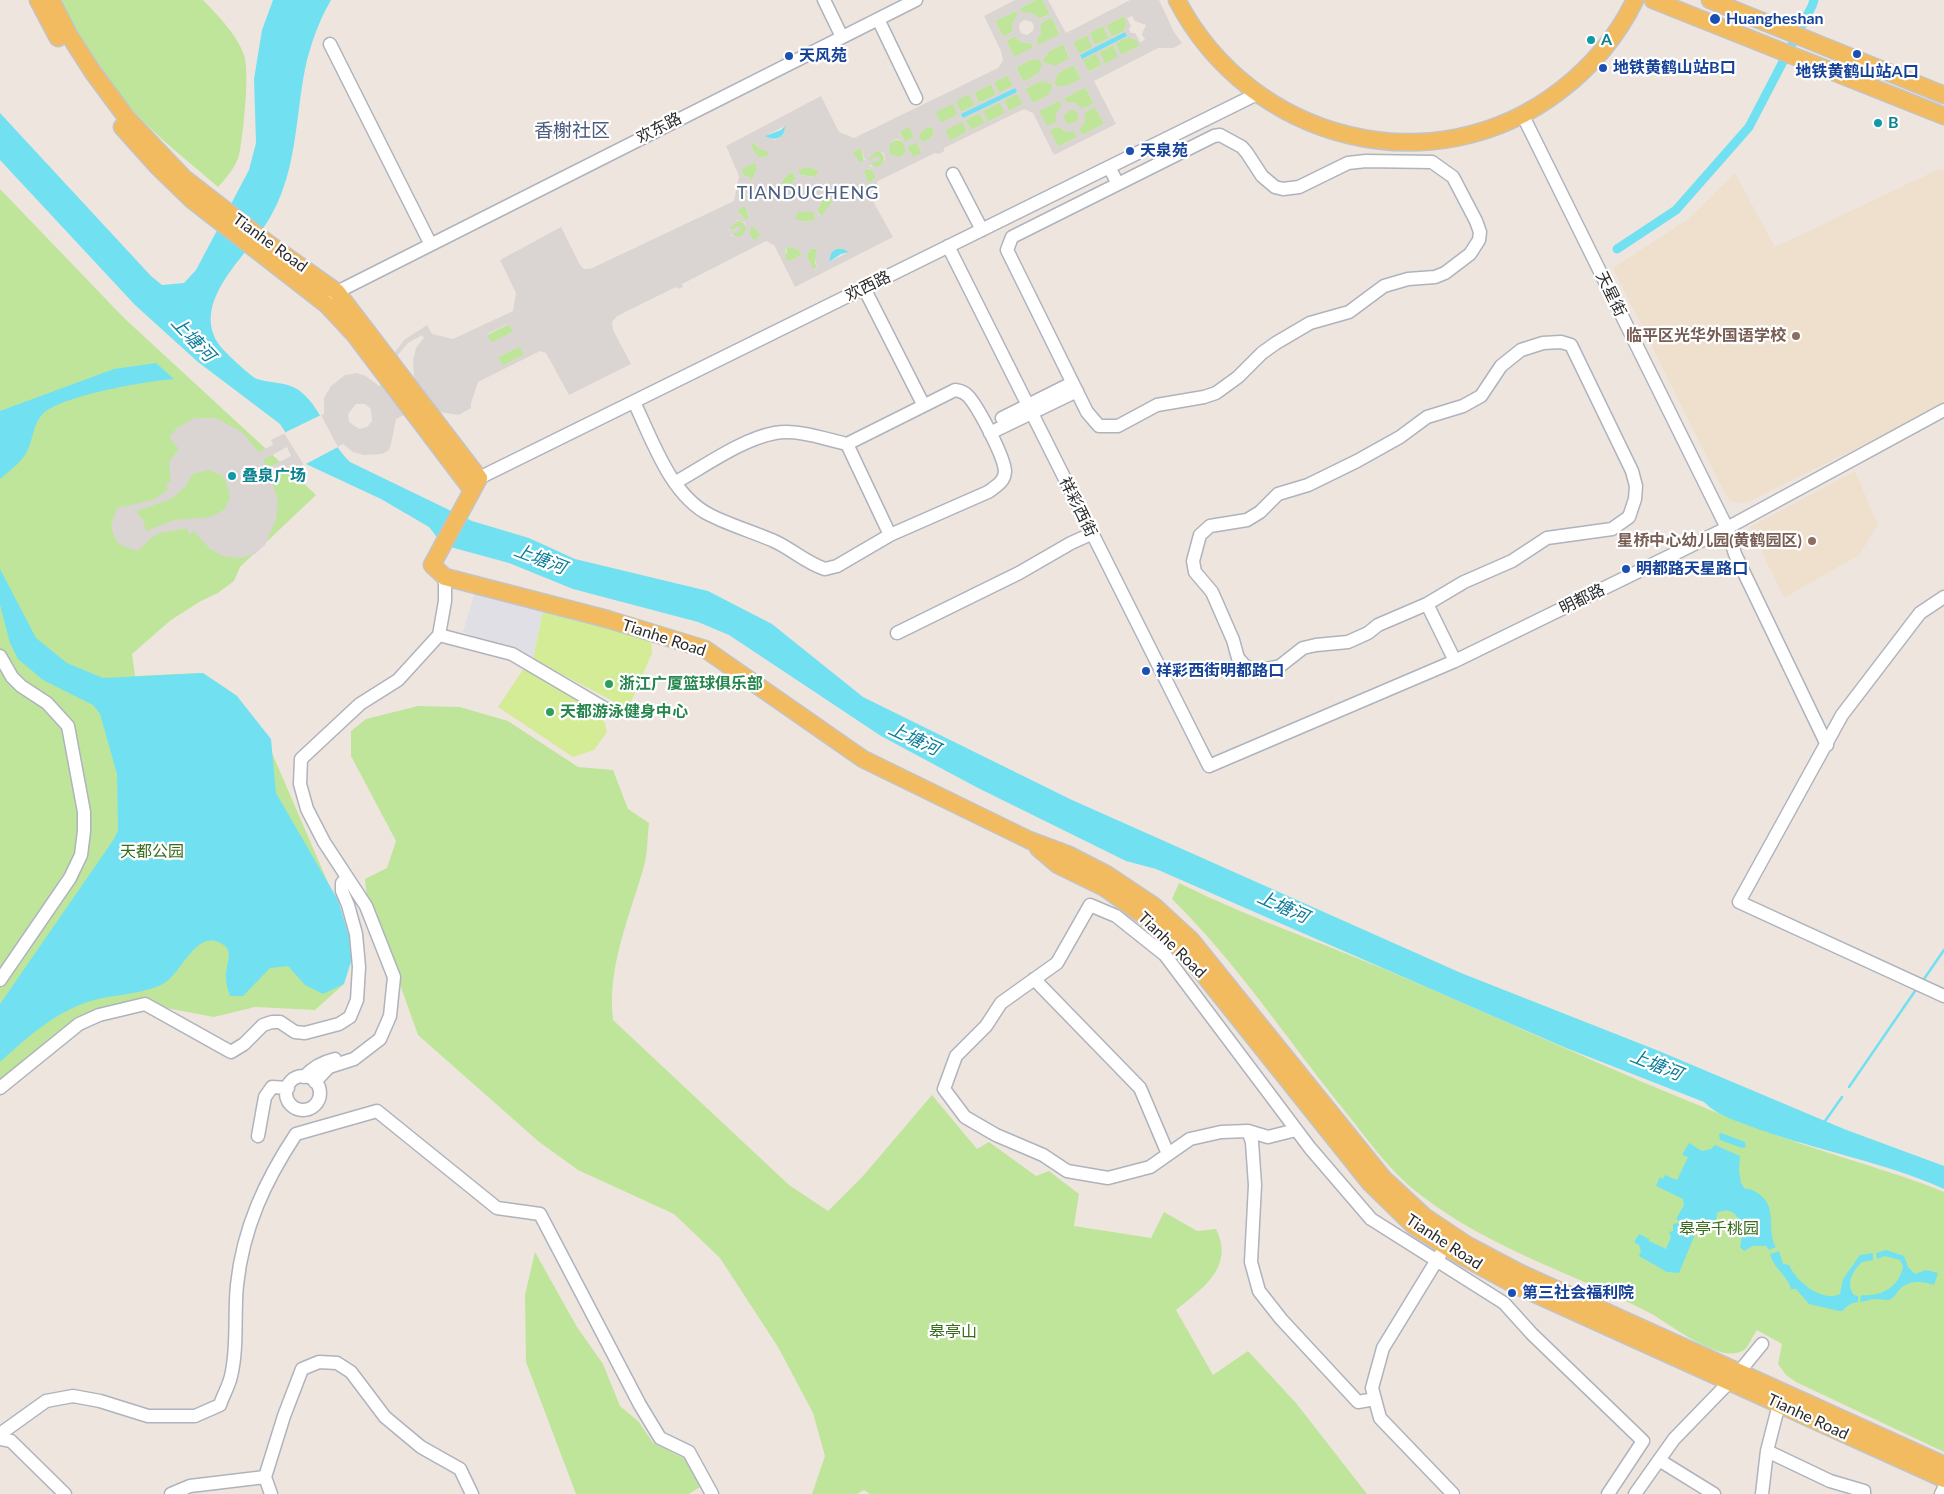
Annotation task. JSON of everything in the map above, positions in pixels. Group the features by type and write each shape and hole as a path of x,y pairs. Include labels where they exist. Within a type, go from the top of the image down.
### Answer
{"main road":[{"name":"Tianhe Road","path":"38,0 61,43 90,87 136,145 192,200 267,249 332,298 476,484"},
{"name":"Tianhe Road","path":"51,0 69,35 92,71 126,117 184,178 211,199 267,249"},
{"path":"1177,0 1201,40 1218,60 1257,94 1288,114 1341,134 1375,141 1405,142 1440,140 1475,133 1522,114 1551,98 1593,61 1613,37 1635,0"},
{"path":"1653,0 1944,116"},
{"path":"1710,0 1944,96"},
{"path":"445,577 432,565 476,484"},
{"name":"Tianhe Road","path":"445,577 606,619 705,649 863,759 1029,840 1069,855 1106,874 1154,906 1191,940 1383,1178 1426,1217 1467,1245 1520,1274 1734,1376 1779,1404 1944,1479"},
{"name":"Tianhe Road","path":"1029,840 1058,864 1105,888 1144,915 1185,953 1370,1183 1414,1226 1446,1247 1511,1283 1944,1465"}],"street":[{"path":"824,0 842,37"},
{"name":"欢东路","path":"332,298 430,243 916,0"},
{"path":"878,19 916,98"},
{"path":"330,44 430,243"},
{"name":"欢西路","path":"476,484 634,402 1257,94"},
{"name":"天星街","path":"1522,114 1727,528 1735,554 1827,745"},
{"path":"1214,136 1220,136 1242,147 1248,153 1262,176 1275,187 1283,189 1299,187 1348,163 1366,161 1432,162 1453,177 1476,221 1480,232 1479,240 1470,254 1444,274 1435,277 1394,282 1372,293 1349,312 1310,323 1262,353 1226,386 1204,397 1157,405 1118,426 1107,428 1093,421 1074,387 1009,256 1009,243 1012,237 1214,136"},
{"path":"1109,167 1118,184"},
{"path":"953,174 982,230"},
{"name":"祥彩西街","path":"948,246 1209,766"},
{"path":"864,288 923,404"},
{"path":"1561,342 1571,346 1632,471 1636,486 1629,517 1612,529 1547,538 1512,561 1464,582 1427,604 1378,625 1368,633 1348,642 1316,644 1303,648 1280,666 1257,671 1245,666 1238,658 1233,640 1212,592 1194,572 1193,561 1200,535 1210,526 1247,520 1260,512 1278,494 1308,485 1357,461 1400,437 1426,417 1463,406 1481,396 1500,366 1521,350 1543,343 1561,342"},
{"path":"988,429 1074,387"},
{"path":"634,402 676,482 684,494 708,515 777,542 825,569 837,566 890,536 942,514 998,486 1004,478 1005,471 988,429 968,396 962,391 949,391 847,444 821,438 776,433 750,441 676,482"},
{"name":"明都路","path":"1209,766 1455,661 1727,528 1944,410"},
{"path":"847,444 890,536"},
{"path":"897,633 1019,574 1071,543 1092,534"},
{"path":"310,1079 320,1089 318,1100 305,1110 294,1107 287,1098 288,1088 294,1080 310,1079 329,1067 354,1059 380,1039 390,1016 394,977 366,906 324,842 307,808 300,784 301,759 360,704 398,680 439,635 445,601 445,577"},
{"path":"1944,597 1920,613 1842,714 1827,745 1739,902 1944,996"},
{"path":"1427,604 1455,661"},
{"path":"439,635 512,654 609,711"},
{"path":"0,656 17,682 47,702 68,726 84,812 81,855 70,878 0,980"},
{"path":"0,1088 79,1024 99,1015 145,1004 231,1052 244,1044 263,1025 272,1022 280,1022 295,1032 305,1033 339,1024 350,1017 357,1000 358,984 356,934 342,891 342,883 347,878"},
{"path":"1296,1130 1268,1137 1248,1131 1222,1132 1190,1139 1150,1167 1108,1178 1067,1170 1043,1155 996,1134 965,1117 944,1089 956,1056 986,1026 1001,1003 1057,963 1090,905 1116,916 1165,955 1296,1130 1371,1219 1504,1304 1532,1334 1643,1441 1608,1494"},
{"path":"1034,980 1140,1088 1168,1154"},
{"path":"258,1136 265,1097 272,1087 288,1088"},
{"path":"0,1434 46,1401 73,1396 100,1401 148,1416 195,1416 220,1404 231,1376 237,1284 244,1244 255,1208 274,1168 296,1134 377,1111 497,1208 540,1214 645,1414 660,1438 689,1452 712,1494"},
{"path":"1248,1131 1252,1142 1255,1186 1251,1262 1259,1291 1281,1319 1358,1402 1375,1399"},
{"path":"1446,1247 1383,1348 1372,1388 1380,1418 1453,1494"},
{"path":"1635,1494 1674,1439 1762,1344"},
{"path":"271,1494 266,1477 284,1416 302,1369 319,1362 337,1363 351,1372 385,1417 421,1447 460,1469 472,1494"},
{"path":"1762,1494 1768,1451 1779,1404"},
{"path":"0,1440 11,1441 65,1494"},
{"path":"1768,1451 1830,1481 1864,1491 1864,1494"},
{"path":"1660,1460 1714,1494"},
{"path":"171,1494 190,1486 266,1477"},
{"path":"1941,1494 1944,1488"}],"shaded area":[{"path":"1015,0 1036,0 1020,8 1022,12 1032,13 1040,19 1050,14 1043,0 1048,0 1066,33 1130,0 1159,0 1174,32 1182,43 1174,48 1158,48 1094,81 1116,124 1054,155 1033,113 1024,109 944,148 944,151 939,154 935,153 878,181 872,193 874,203 893,237 795,287 774,245 766,241 682,284 683,287 678,289 676,287 617,316 612,322 613,330 631,364 569,395 546,353 540,351 478,382 471,408 459,415 433,411 411,381 414,377 413,360 416,348 424,338 422,335 408,343 395,358 393,355 404,340 427,325 432,334 453,339 513,311 516,293 500,260 561,227 580,265 584,269 590,269 734,201 739,176 726,146 821,96 839,132 854,138 998,68 1003,60 1001,51 984,16","holes":["1016,11 1018,15 1012,23 1012,32 1003,37 995,21","1124,16 1127,21 1124,31 1112,37 1106,25","1132,16 1135,21 1146,25 1142,34 1145,40 1140,42 1135,33 1131,33 1129,29 1131,26 1127,18","1052,17 1060,34 1038,45 1036,41 1041,35 1041,23","1024,20 1032,22 1034,27 1033,31 1027,35 1021,33 1019,28 1020,23","1103,26 1109,38 1095,45 1090,33","1125,32 1127,36 1082,58 1081,55","1087,35 1092,47 1079,54 1073,42","1015,36 1021,42 1031,43 1033,47 1014,57 1006,41","1128,37 1137,41 1140,46 1121,55 1115,44","1063,44 1070,58 1055,66 1044,63 1043,59 1049,51","1113,45 1118,57 1105,64 1099,52","1096,54 1102,65 1089,72 1083,60","1030,60 1040,60 1042,64 1038,74 1023,82 1016,68","1074,65 1081,79 1066,86 1056,86 1054,82 1059,72","1008,76 1013,86 999,93 994,82","1040,81 1051,83 1053,88 1047,96 1033,103 1025,89","991,84 996,95 979,103 974,93","1085,87 1094,103 1083,109 1076,103 1066,102 1064,98","1015,88 1016,92 963,118 962,114","969,94 975,105 961,112 956,101","1017,94 1023,104 1009,111 1004,100","1059,101 1062,105 1056,113 1056,122 1047,126 1039,111","1000,103 1005,113 988,122 983,111","953,104 958,114 941,123 936,112","1095,107 1104,124 1082,135 1079,130 1085,122 1085,112","1072,109 1076,111 1079,118 1076,122 1069,124 1065,122 1064,115","979,113 985,123 971,130 965,120","962,122 967,132 950,141 945,130","785,126 780,138 774,140 765,136","929,126 933,128 934,133 929,140 923,142 919,138 919,134","1058,126 1067,132 1075,132 1077,137 1058,147 1050,130","909,127 914,137 905,142 899,132","896,139 901,140 906,150 902,157 891,155 888,151 891,142","754,142 760,149 770,152 766,157 758,158 750,143","916,142 922,152 913,157 907,147","861,148 865,160 861,163 852,152","876,151 884,153 885,160 880,166 871,167 869,165 880,160 878,156 867,161","755,162 757,169 752,180 748,176 744,176 741,169","809,167 819,170 815,177 800,175 798,169","867,168 872,170 876,178 868,183 864,173","792,171 796,177 787,191 779,189 784,178","825,196 832,199 831,204 820,217 817,210","745,206 749,216 746,221 737,210","797,212 813,212 816,220 805,222 795,219","737,220 745,223 746,230 742,236 732,236 741,230 739,226 728,231","752,225 761,236 753,240 749,232","786,246 798,249 802,255 788,262 785,255","817,248 815,259 817,267 814,270 806,255 811,249","836,249 843,249 849,252 829,262 831,253","508,324 513,332 491,343 487,334","519,347 524,355 502,366 498,357"]},
{"name":"临平区光华外国语学校","path":"1939,169 1944,170 1944,405 1748,502 1736,503 1730,500 1723,490 1613,268 1688,219 1735,173 1775,247"},
{"path":"357,373 366,376 379,386 386,381 410,412 396,419 389,450 382,454 364,455 353,452 343,444 287,474 284,470 271,477 278,501 276,520 265,545 255,554 240,558 222,556 209,548 194,531 189,534 187,528 160,533 150,539 138,551 122,546 115,539 111,526 117,508 153,500 169,489 165,485 171,481 169,462 179,449 169,437 177,428 195,418 215,418 241,431 259,452 273,445 271,440 324,414 324,398 331,386 345,375","holes":["356,404 365,404 371,409 372,421 367,427 359,429 349,422 348,414","287,447 291,456 267,468 263,460","209,470 223,476 230,498 224,510 210,517 174,520 146,531 143,520 136,511 171,499 185,487 193,474"]},
{"name":"星桥中心幼儿园(黄鹤园区)","path":"1855,471 1878,525 1859,555 1784,598 1750,527"},
{"path":"475,592 543,611 533,659 463,632"}],"green space":[{"path":"59,0 203,0 227,26 244,55 246,63 246,89 244,120 238,159 218,187 167,144 132,109 112,85"},
{"path":"1036,0 1043,0 1050,14 1039,19 1022,13 1020,8"},
{"path":"1016,11 1018,15 1012,23 1012,32 1003,37 995,21"},
{"path":"1124,16 1127,21 1124,31 1112,37 1106,25"},
{"path":"1052,17 1060,35 1038,46 1036,40 1041,23"},
{"path":"1103,26 1109,38 1095,45 1089,33"},
{"path":"1087,35 1093,47 1079,54 1073,42"},
{"path":"1015,36 1021,42 1031,43 1033,48 1014,57 1006,41"},
{"path":"1128,37 1137,40 1140,46 1121,55 1115,43"},
{"path":"1063,44 1070,59 1055,66 1044,63 1043,59 1049,51"},
{"path":"1113,45 1119,57 1105,64 1099,52"},
{"path":"1096,53 1102,65 1088,72 1082,60"},
{"path":"1030,60 1040,60 1043,64 1038,74 1023,82 1016,67"},
{"path":"1074,65 1081,79 1066,87 1056,86 1054,82 1059,72"},
{"path":"1008,75 1013,86 999,93 994,82"},
{"path":"1040,81 1051,83 1053,88 1047,96 1033,103 1025,89"},
{"path":"991,84 996,95 979,103 974,93"},
{"path":"1085,87 1094,103 1083,109 1066,102 1064,98"},
{"path":"1017,93 1023,104 1009,111 1004,100"},
{"path":"969,94 975,105 961,112 955,101"},
{"path":"1059,100 1062,105 1056,122 1047,127 1039,111"},
{"path":"1000,102 1005,113 988,122 982,111"},
{"path":"953,103 958,114 941,123 935,112"},
{"path":"1095,107 1104,124 1082,135 1079,130 1085,112"},
{"path":"1071,109 1079,117 1071,125 1063,117"},
{"path":"979,113 985,123 971,130 965,120"},
{"path":"962,121 967,132 950,141 945,130"},
{"path":"909,126 914,137 905,142 899,131"},
{"path":"927,126 933,128 934,133 929,140 923,142 919,138 919,134"},
{"path":"1058,126 1065,131 1075,132 1077,137 1058,147 1049,130"},
{"path":"897,140 903,143 906,149 903,155 897,158 891,155 888,149 891,143"},
{"path":"754,142 757,146 771,152 766,157 758,158 749,144"},
{"path":"916,142 922,153 913,158 907,147"},
{"path":"861,148 864,161 861,163 855,160 843,166 844,157 855,158 852,152"},
{"path":"873,151 879,151 884,156 882,165 873,167 868,162 868,156"},
{"path":"755,162 757,169 752,180 744,176 741,169"},
{"path":"809,167 819,170 815,177 800,175 798,169"},
{"path":"865,168 872,170 876,178 868,183 864,173"},
{"path":"792,171 796,178 787,191 779,189 784,178"},
{"name":"天都公园","path":"0,189 124,318 316,495 240,567 234,581 218,593 201,601 171,620 132,654 135,676 203,673 237,696 272,753 342,915 344,984 315,1010 255,1007 214,1017 145,1004 84,1022 0,1091"},
{"path":"825,196 833,199 828,210 821,217 817,210"},
{"path":"745,205 749,217 746,221 737,210"},
{"path":"798,211 813,212 816,220 805,222 794,219"},
{"path":"735,221 741,221 746,226 744,235 735,237 730,232 730,226"},
{"path":"751,226 756,227 761,236 753,241 749,232"},
{"path":"786,246 798,249 802,255 788,262 784,255 787,252"},
{"path":"818,248 815,263 817,267 813,270 806,255 811,249"},
{"path":"509,324 513,332 491,343 487,335"},
{"path":"520,346 524,355 502,366 498,357"},
{"name":"浙江广厦篮球俱乐部","path":"543,611 651,639 652,653 628,709 533,659"},
{"name":"天都游泳健身中心","path":"524,668 603,716 607,732 594,750 573,757 498,707"},
{"name":"皋亭山","path":"418,706 460,707 508,721 578,767 613,770 628,809 649,823 645,861 616,961 613,980 613,1020 789,1185 828,1211 863,1176 932,1095 977,1149 989,1142 1036,1176 1049,1171 1079,1194 1074,1226 1151,1238 1164,1212 1197,1231 1216,1229 1221,1243 1219,1266 1205,1285 1176,1310 1213,1375 1248,1351 1296,1403 1367,1494 870,1494 864,1490 857,1494 812,1494 825,1456 813,1413 778,1347 720,1258 674,1214 578,1170 538,1141 418,1035 391,959 368,908 365,879 387,868 396,841 351,756 351,731 366,719"},
{"name":"皋亭千桃园","path":"1179,883 1237,910 1383,969 1732,1119 1944,1192 1944,1452 1796,1382 1786,1375 1778,1364 1782,1344 1757,1330 1744,1350 1734,1353 1709,1348 1650,1313 1504,1246 1448,1215 1422,1196 1380,1156 1240,975 1172,899"},
{"path":"535,1252 577,1327 603,1364 620,1406 639,1422 653,1443 687,1460 700,1487 689,1494 576,1494 526,1362 525,1295"}],"water":[{"name":"上塘河","path":"273,0 331,0 317,29 307,60 293,151 284,187 268,222 224,281 216,296 211,312 212,328 218,343 253,377 293,387 306,396 313,404 342,454 350,462 472,521 529,538 575,559 708,591 772,624 863,697 1072,800 1461,973 1659,1051 1844,1129 1944,1166 1944,1189 1898,1171 1781,1137 1729,1118 1704,1102 1566,1048 1156,869 1126,861 978,788 881,736 729,635 698,622 573,589 509,563 443,545 429,527 381,499 306,464 280,424 198,362 135,305 0,160 0,113 151,276 162,285 184,283 196,270 249,170 256,143 254,79 262,30"},
{"path":"1125,32 1127,36 1082,59 1080,55"},
{"path":"1015,88 1017,92 963,118 961,114"},
{"path":"785,126 785,130 779,138 772,139 765,136 781,130"},
{"path":"836,249 843,249 849,252 841,254 829,262 831,253"},
{"path":"156,363 174,379 103,391 64,402 50,409 38,420 25,455 17,465 0,479 0,411 114,369"},
{"path":"0,569 36,638 67,663 103,678 203,673 237,696 271,739 276,793 338,900 354,952 344,984 323,994 305,985 288,966 270,968 243,996 230,996 226,980 229,953 224,945 209,941 202,943 194,949 175,974 161,985 139,992 98,999 70,1009 45,1024 0,1062 0,1004 114,839 118,830 117,774 100,714 93,705 43,680 18,659 10,643 0,605"},
{"path":"1721,1133 1745,1142 1746,1147 1742,1148 1720,1140 1719,1134"},
{"path":"1689,1143 1702,1151 1711,1149 1715,1145 1740,1156 1739,1171 1741,1183 1745,1189 1756,1192 1768,1204 1773,1240 1776,1247 1769,1250 1766,1246 1753,1246 1744,1251 1740,1247 1741,1226 1739,1220 1731,1211 1717,1213 1716,1220 1710,1224 1701,1218 1693,1229 1676,1219 1684,1205 1683,1199 1656,1186 1660,1177 1663,1179 1665,1175 1677,1180 1688,1157 1682,1155"},
{"path":"1677,1223 1693,1233 1694,1237 1679,1273 1667,1272 1639,1256 1641,1251 1639,1245 1634,1242 1639,1234 1666,1249 1671,1237 1669,1232 1673,1231 1673,1224"},
{"path":"1886,1250 1904,1256 1908,1267 1915,1274 1926,1270 1938,1273 1934,1285 1921,1282 1912,1283 1904,1286 1889,1300 1874,1299 1860,1302 1861,1295 1876,1294 1889,1289 1901,1273 1903,1266 1900,1260 1885,1256 1877,1259 1876,1253"},
{"path":"1779,1251 1783,1264 1789,1265 1803,1284 1825,1296 1840,1294 1843,1279 1860,1255 1873,1253 1873,1260 1862,1262 1851,1277 1851,1291 1854,1295 1858,1296 1858,1302 1850,1304 1842,1311 1839,1311 1809,1304 1796,1289 1791,1289 1770,1254"}],"pier":[{"path":"321,415 338,447 304,465 284,433"}],"waterway":[{"path":"1617,249 1676,210 1749,127 1814,0"},
{"path":"1924,979 1944,950"},
{"path":"1849,1087 1915,991"},
{"path":"1823,1124 1842,1097"}],"place":[{"name":"Huangheshan","path":"1715,19"},
{"name":"A","path":"1591,40"},
{"name":"地铁黄鹤山站A口","path":"1857,54"},
{"name":"天风苑","path":"789,56"},
{"name":"地铁黄鹤山站B口","path":"1603,68"},
{"name":"B","path":"1878,123"},
{"name":"天泉苑","path":"1130,151"},
{"name":"临平区光华外国语学校","path":"1796,336"},
{"name":"叠泉广场","path":"232,476"},
{"name":"星桥中心幼儿园(黄鹤园区)","path":"1812,541"},
{"name":"明都路天星路口","path":"1626,569"},
{"name":"祥彩西街明都路口","path":"1146,671"},
{"name":"浙江广厦篮球俱乐部","path":"609,684"},
{"name":"天都游泳健身中心","path":"550,712"},
{"name":"第三社会福利院","path":"1512,1293"}],"district":[{"name":"香榭社区","path":"572,131"},
{"name":"TIANDUCHENG","path":"808,193"}]}
